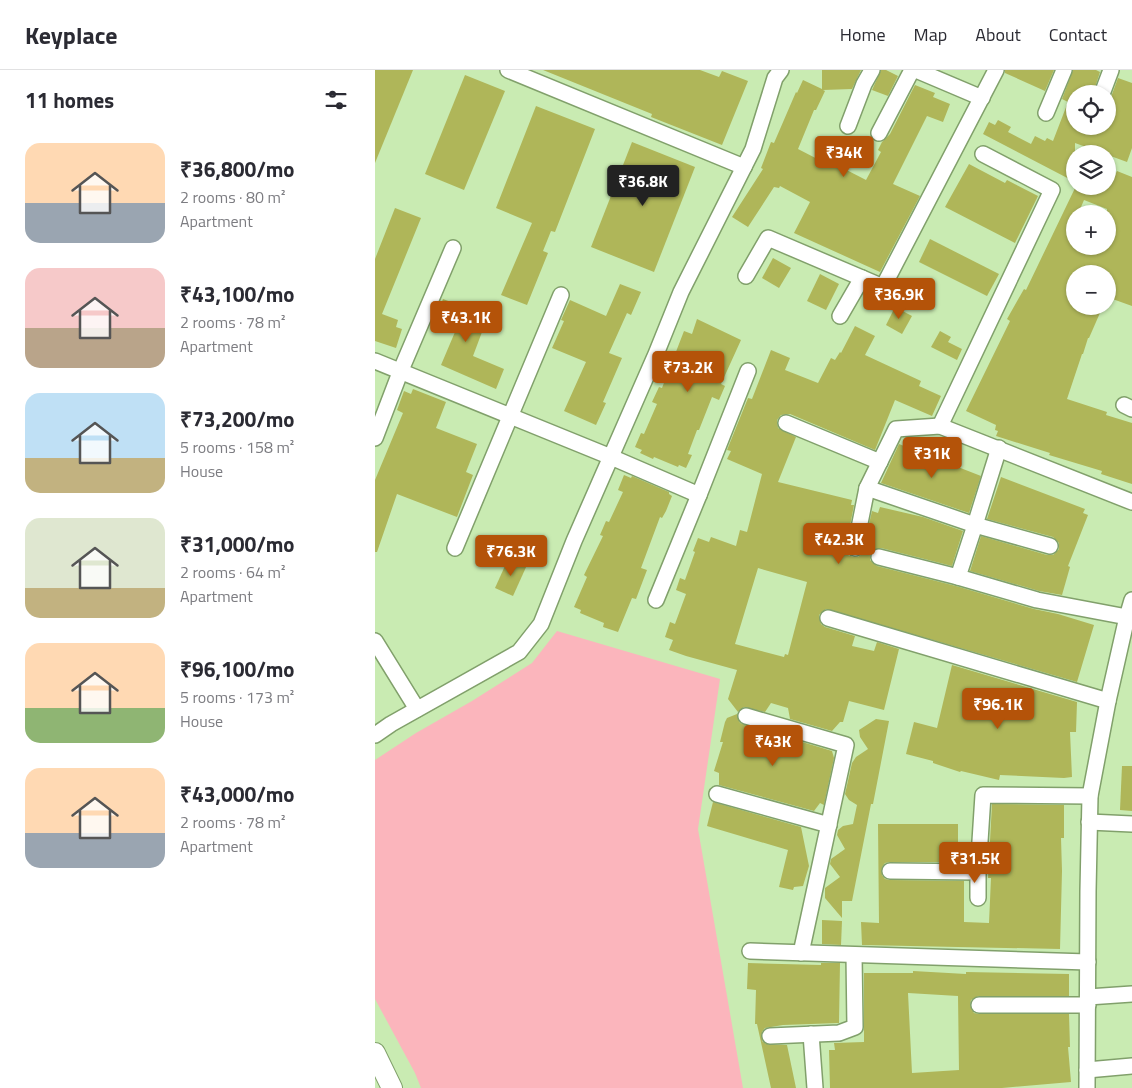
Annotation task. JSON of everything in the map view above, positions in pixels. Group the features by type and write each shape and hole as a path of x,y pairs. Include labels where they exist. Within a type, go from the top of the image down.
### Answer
{"street":[{"path":"508,70 745,167"},
{"path":"375,735 391,724 519,652 541,624 681,292 753,150 775,78 781,70"},
{"path":"848,126 864,84 872,70"},
{"path":"879,133 914,70 982,98"},
{"path":"746,276 769,238 883,287 996,70"},
{"path":"1046,113 1063,70"},
{"path":"1105,85 1111,70"},
{"path":"940,426 1052,190 983,154"},
{"path":"375,438 401,370 453,248"},
{"path":"841,316 862,278"},
{"path":"455,548 561,295"},
{"path":"375,360 699,495"},
{"path":"656,600 748,371"},
{"path":"785,423 880,462"},
{"path":"855,548 867,488 896,429 940,426 1132,502"},
{"path":"958,577 999,448"},
{"path":"867,488 975,525 1050,546"},
{"path":"879,557 1037,600 1127,618"},
{"path":"1087,1088 1090,796 1108,701 1132,600"},
{"path":"828,618 1108,701"},
{"path":"375,641 417,710"},
{"path":"746,716 847,745 801,953"},
{"path":"717,794 829,825"},
{"path":"978,898 983,795 1090,796"},
{"path":"1089,822 1132,824"},
{"path":"890,871 978,872"},
{"path":"750,951 1088,962"},
{"path":"770,1036 839,1033 855,1027 854,954"},
{"path":"979,1005 1088,1001 1132,994"},
{"path":"811,1034 815,1088"},
{"path":"375,1053 392,1088"},
{"path":"1087,1070 1132,1066"}],"shaded area":[{"path":"557,631 720,679 698,829 743,1088 421,1088 415,1073 375,999 375,760 532,663"}],"building":[{"path":"375,70 413,70 375,163"},
{"path":"543,70 700,70 719,77 722,71 748,81 722,145 651,117 652,114"},
{"path":"822,70 861,70 852,89 823,90 825,91 816,110 814,110 798,149 831,166 833,163 866,180 881,152 878,150 882,142 890,134 915,85 935,93 933,97 950,104 943,122 927,116 893,184 920,196 880,272 794,233 810,202 780,186 779,188 774,187 748,227 732,217 763,169 761,168 771,142 774,143 803,80 822,89"},
{"path":"881,70 886,70 898,76 888,96 872,90"},
{"path":"1005,70 1054,70 1045,91 1005,73"},
{"path":"1073,70 1096,70 1100,72 1096,85 1067,85"},
{"path":"465,75 505,91 464,190 425,174"},
{"path":"1118,78 1132,83 1132,148 1127,162 1116,158 1116,145 1080,145 1075,143 1075,145 1066,145 1066,177 983,134 989,122 995,125 998,120 1011,127 1008,132 1031,144 1035,136 1045,141 1047,138 1053,141 1066,107 1066,135 1116,135 1115,85"},
{"path":"1066,88 1066,101 1062,99"},
{"path":"536,106 595,129 555,232 551,231 543,251 548,253 527,305 501,295 532,223 496,208"},
{"path":"632,142 695,167 654,272 591,247"},
{"path":"969,164 1005,183 1007,180 1038,196 1015,243 945,207"},
{"path":"1117,171 1132,177 1132,306 1116,300 1116,265 1066,265 1066,315 1099,315 1088,338 1067,399 1107,412 1106,415 1132,423 1132,484 1101,474 1102,471 996,436 998,431 995,430 996,425 966,411 1010,321 1007,319 1024,289 1026,290 1066,207 1066,255 1116,255 1116,205 1097,205 1084,200 1082,205 1067,205 1072,195 1116,195"},
{"path":"395,208 421,218 382,314 398,320 396,327 402,329 396,348 375,341 375,259"},
{"path":"930,239 999,274 987,296 919,262"},
{"path":"773,258 791,268 779,288 762,278"},
{"path":"820,274 839,284 826,310 807,301"},
{"path":"620,284 641,292 631,315 627,313 609,353 622,358 603,402 606,403 596,425 564,411 586,362 552,348 564,321 561,320 570,300 606,316"},
{"path":"443,299 488,316 473,356 504,369 496,389 441,365 455,332 433,324"},
{"path":"895,307 912,316 902,334 886,325"},
{"path":"697,319 741,340 721,384 725,386 719,400 712,397 699,430 697,430 688,454 692,455 686,468 679,465 678,467 654,457 653,459 640,453 642,450 635,447 641,433 644,434 657,404 652,402 659,387 662,388 684,331 692,334"},
{"path":"855,326 875,336 865,355 921,381 919,386 941,396 932,416 895,400 875,450 790,414 781,415 777,420 778,428 796,437 778,482 852,500 851,505 854,505 846,547 848,555 853,557 858,557 862,554 872,511 878,513 880,507 923,517 963,531 952,566 881,548 872,551 870,560 877,566 1094,625 1077,682 826,609 819,615 821,624 855,636 852,646 874,651 877,642 899,649 884,710 849,701 843,722 840,722 832,731 790,719 788,708 771,703 765,712 744,707 738,712 728,699 737,670 669,650 673,640 665,637 670,622 675,624 686,594 676,590 680,578 685,580 698,538 709,542 711,537 736,546 740,530 747,532 762,474 727,459 731,451 727,450 748,398 752,399 771,350 790,358 785,370 818,383 831,358 835,360 841,353","holes":["758,568 807,582 788,655 785,654 784,657 735,644"]},
{"path":"940,331 951,337 948,342 962,349 957,360 931,347"},
{"path":"413,389 446,402 436,428 477,444 466,472 473,475 457,517 397,494 377,552 375,552 375,480 403,413 397,410 404,391 411,394"},
{"path":"899,444 981,476 969,513 881,483"},
{"path":"624,475 631,478 632,476 669,492 672,496 662,518 660,517 641,568 647,570 636,599 632,598 618,632 603,627 604,623 580,613 581,610 574,607 587,577 584,575 603,536 600,535 606,521 609,522 623,492 618,490"},
{"path":"1001,477 1085,509 1083,513 1088,515 1068,566 1070,567 1062,595 1039,591 970,571 981,536 1047,555 1053,555 1059,549 1059,543 1053,537 987,519"},
{"path":"509,557 527,565 513,596 495,588"},
{"path":"952,665 1077,702 1076,732 1070,732 1072,777 1000,775 999,780 960,772 933,763 933,761 906,754 914,722 937,728"},
{"path":"737,714 740,723 765,731 765,740 783,744 789,738 832,751 834,758 824,805 820,803 814,811 719,785 719,773 714,771 723,742 720,742 725,722 727,718"},
{"path":"876,719 889,721 852,901 842,901 842,918 825,898 825,888 840,877 830,864 831,859 845,849 837,835 838,830 843,826 853,824 857,805 849,800 845,794 852,763 856,757 868,749 860,737 859,730"},
{"path":"1122,766 1132,766 1132,811 1120,810"},
{"path":"713,802 801,827 809,866 803,886 794,887 793,890 779,887 788,850 707,826"},
{"path":"992,804 1064,805 1064,838 1061,838 1060,949 862,945 861,922 879,923 878,824 958,824 958,862 890,862 885,863 882,867 882,875 885,879 890,880 964,881 964,922 989,923 991,878 988,878"},
{"path":"822,920 842,921 841,945 822,944"},
{"path":"748,963 821,965 821,963 840,963 839,1023 783,1025 765,1028 762,1032 762,1041 766,1044 787,1045 796,1088 771,1088 757,1024 755,1024 756,990 747,989"},
{"path":"913,971 966,974 966,972 1069,974 1069,996 979,996 971,1000 970,1005 974,1013 979,1014 1069,1014 1070,1047 1068,1047 1071,1082 1002,1088 830,1088 829,1050 835,1050 834,1043 864,1042 864,973 913,973","holes":["908,993 958,996 959,1070 912,1073"]}]}
